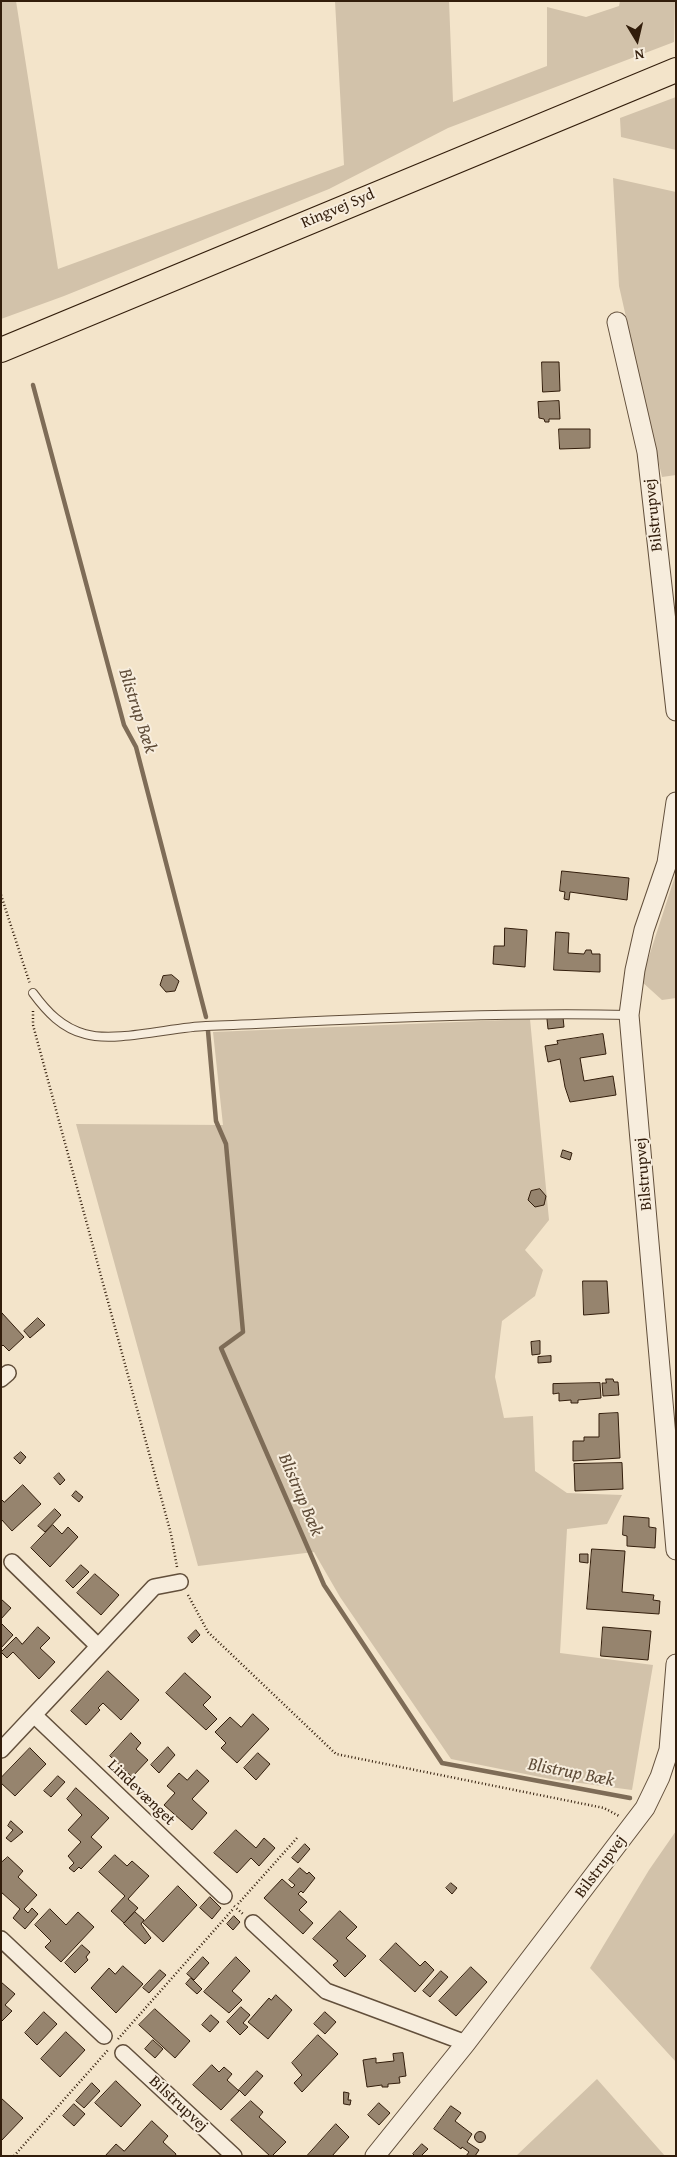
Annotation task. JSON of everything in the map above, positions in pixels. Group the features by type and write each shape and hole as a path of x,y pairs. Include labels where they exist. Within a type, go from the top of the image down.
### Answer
{"main road":[{"name":"Ringvej Syd","path":"1,350 676,70"}],"street":[{"name":"Bilstrupvej","path":"617,322 646,452 676,711"},
{"name":"Bilstrupvej","path":"676,802 667,863 644,930 630,1015 676,1550"},
{"path":"12,1562 98,1646"},
{"path":"1,1750 154,1587 180,1582"},
{"name":"Bilstrupvej","path":"375,2156 466,2043 645,1808 669,1750 676,1664"},
{"name":"Lindevænget","path":"34,1715 224,1896"},
{"path":"253,1923 326,1991 466,2043"},
{"path":"1,1939 104,2036"},
{"name":"Bilstrupvej","path":"122,2053 234,2156"}],"lane":[{"path":"33,993 57,1020 86,1035 102,1036 221,1025 538,1013 630,1015"}],"path":[{"path":"1,895 33,993 33,1025 168,1525 180,1582 208,1632 336,1754 604,1808 634,1823"},
{"path":"14,2156 297,1838"},
{"path":"224,1896 253,1923"}],"shaded area":[{"path":"1,1 16,1 58,269 344,165 335,1 449,1 453,102 547,66 547,7 586,17 619,6 620,1 675,1 674,42 448,128 329,189 64,296 1,319"},
{"path":"676,97 676,150 621,137 620,118"},
{"path":"613,178 676,192 676,475 662,477 619,286"},
{"path":"676,873 676,998 662,1000 641,981"},
{"path":"530,1019 549,1220 525,1250 543,1270 535,1296 502,1321 495,1377 504,1418 533,1416 535,1471 567,1493 622,1495 607,1524 567,1529 560,1653 653,1665 632,1790 550,1779 451,1759 340,1597 314,1552 198,1566 76,1124 223,1125 213,1032"},
{"path":"676,1831 676,2062 590,1968 649,1870"},
{"path":"597,2079 665,2156 516,2156"}],"building":[{"path":"542,362 559,362 560,391 543,392"},
{"path":"559,401 560,419 549,419 549,422 545,422 544,419 539,418 538,402"},
{"path":"559,429 590,429 590,448 560,449"},
{"path":"562,871 629,878 627,900 570,892 569,900 564,899 565,892 560,891"},
{"path":"505,928 527,930 525,967 493,964 494,946 504,946"},
{"path":"556,932 569,933 568,953 584,954 586,950 591,950 592,954 600,954 600,972 554,970"},
{"path":"172,975 179,981 175,991 166,992 160,985 163,976"},
{"path":"563,1017 564,1027 548,1029 547,1019"},
{"path":"603,1034 606,1054 580,1058 584,1081 613,1076 616,1095 570,1102 560,1059 548,1062 545,1046 558,1044 557,1041"},
{"path":"563,1150 572,1153 570,1160 561,1157"},
{"path":"540,1189 546,1196 544,1205 535,1207 528,1200 531,1191"},
{"path":"583,1281 607,1281 609,1313 584,1315"},
{"path":"2,1313 24,1337 9,1351 3,1345 1,1347"},
{"path":"38,1318 45,1325 30,1338 24,1331"},
{"path":"540,1341 540,1354 532,1355 531,1342"},
{"path":"551,1356 551,1362 538,1363 538,1357"},
{"path":"606,1379 613,1379 614,1382 618,1382 619,1395 603,1396 602,1383 606,1383"},
{"path":"600,1383 601,1398 578,1400 578,1403 571,1403 571,1400 559,1401 559,1393 553,1394 553,1384"},
{"path":"618,1413 620,1458 573,1461 573,1441 584,1441 584,1437 599,1437 599,1414"},
{"path":"21,1452 26,1457 20,1464 14,1458"},
{"path":"622,1463 623,1489 575,1491 574,1464"},
{"path":"59,1473 65,1480 60,1485 54,1478"},
{"path":"23,1485 41,1504 12,1531 1,1519 1,1499 4,1502"},
{"path":"76,1491 83,1497 79,1502 72,1496"},
{"path":"55,1509 61,1515 45,1532 38,1526"},
{"path":"624,1516 649,1518 649,1527 656,1528 655,1548 627,1546 627,1536 623,1535"},
{"path":"53,1525 62,1534 68,1527 78,1537 50,1567 31,1548"},
{"path":"592,1549 625,1551 622,1592 654,1595 653,1600 660,1601 659,1614 587,1609"},
{"path":"580,1554 588,1554 588,1563 580,1562"},
{"path":"81,1565 89,1572 73,1588 66,1581"},
{"path":"95,1574 119,1595 101,1615 77,1593"},
{"path":"1,1599 11,1608 1,1619"},
{"path":"1,1623 13,1635 1,1648"},
{"path":"38,1627 50,1638 40,1648 55,1662 39,1679 13,1652 7,1658 1,1652 16,1637 22,1644"},
{"path":"603,1627 651,1631 648,1660 601,1656"},
{"path":"196,1630 200,1635 192,1643 188,1638"},
{"path":"108,1671 139,1700 121,1720 103,1703 98,1708 100,1710 86,1725 71,1711"},
{"path":"185,1673 211,1697 203,1705 217,1719 206,1730 166,1693"},
{"path":"253,1714 269,1729 237,1763 221,1748 226,1743 215,1732 230,1717 241,1727"},
{"path":"131,1733 141,1743 136,1749 148,1760 132,1777 110,1756"},
{"path":"168,1747 175,1755 159,1773 151,1765"},
{"path":"30,1748 46,1764 15,1796 1,1783 1,1778"},
{"path":"258,1753 270,1764 256,1780 244,1768"},
{"path":"197,1770 209,1781 192,1799 207,1813 192,1830 164,1805 175,1793 167,1786 179,1773 187,1780"},
{"path":"58,1776 65,1782 51,1797 44,1791"},
{"path":"76,1788 109,1818 91,1837 102,1847 81,1869 79,1867 74,1872 69,1868 74,1863 68,1856 81,1842 68,1830 82,1815 67,1799"},
{"path":"11,1821 23,1832 11,1842 6,1838 13,1830 8,1826"},
{"path":"236,1830 256,1848 264,1838 275,1848 259,1866 251,1858 237,1873 214,1853"},
{"path":"305,1844 310,1849 298,1863 292,1858"},
{"path":"115,1855 127,1866 132,1861 149,1876 128,1899 138,1908 124,1923 111,1911 125,1896 99,1872"},
{"path":"8,1857 23,1871 18,1877 37,1895 24,1909 28,1913 32,1908 38,1914 25,1929 13,1918 20,1909 1,1892 1,1863"},
{"path":"300,1868 307,1874 309,1872 315,1878 303,1893 301,1891 298,1894 307,1902 299,1910 313,1923 303,1934 264,1898 282,1879 292,1888 295,1885 289,1880"},
{"path":"451,1883 457,1888 452,1894 446,1888"},
{"path":"178,1886 197,1905 163,1942 143,1923"},
{"path":"210,1897 221,1908 212,1919 200,1908"},
{"path":"50,1909 66,1925 78,1912 94,1927 61,1962 45,1947 51,1941 35,1925"},
{"path":"340,1911 357,1927 346,1938 366,1956 345,1977 333,1965 338,1961 313,1939"},
{"path":"135,1912 144,1920 141,1924 151,1938 145,1944 124,1924"},
{"path":"234,1916 240,1922 233,1930 227,1924"},
{"path":"396,1943 420,1966 425,1961 434,1970 415,1992 380,1960"},
{"path":"82,1945 90,1952 86,1957 88,1960 75,1973 65,1963"},
{"path":"203,1957 209,1963 194,1980 187,1974"},
{"path":"236,1957 250,1971 232,1991 242,2000 229,2013 204,1992"},
{"path":"123,1966 143,1984 116,2013 91,1988 109,1968 115,1974"},
{"path":"471,1967 487,1982 456,2016 439,2001"},
{"path":"160,1970 166,1975 149,1993 143,1988"},
{"path":"441,1971 448,1977 430,1997 423,1991"},
{"path":"191,1978 202,1989 197,1994 186,1984"},
{"path":"1,1982 15,1994 5,2005 12,2011 1,2022"},
{"path":"276,1995 292,2010 268,2039 248,2022 269,1998 271,2000"},
{"path":"241,2007 250,2015 243,2023 248,2027 240,2035 227,2022"},
{"path":"155,2009 190,2041 175,2058 139,2025"},
{"path":"44,2012 57,2024 37,2045 25,2033"},
{"path":"325,2012 336,2022 325,2034 314,2024"},
{"path":"211,2015 219,2022 210,2032 202,2025"},
{"path":"66,2032 85,2050 60,2077 41,2059"},
{"path":"318,2035 338,2054 302,2092 294,2083 302,2075 292,2063"},
{"path":"153,2040 163,2049 155,2058 145,2049"},
{"path":"403,2053 406,2076 399,2077 400,2083 388,2084 388,2087 382,2087 382,2085 367,2087 363,2060 376,2058 376,2063 394,2061 393,2054"},
{"path":"212,2065 219,2072 224,2067 232,2074 227,2080 239,2091 221,2110 193,2085"},
{"path":"257,2071 263,2076 245,2096 239,2090"},
{"path":"116,2081 141,2105 121,2127 95,2103"},
{"path":"92,2083 100,2091 84,2108 76,2101"},
{"path":"344,2092 349,2093 348,2100 351,2100 350,2105 344,2104"},
{"path":"1,2098 23,2118 1,2141"},
{"path":"251,2101 263,2112 259,2117 286,2142 272,2156 231,2120"},
{"path":"379,2103 390,2113 379,2125 368,2115"},
{"path":"74,2104 85,2114 74,2126 63,2116"},
{"path":"451,2106 461,2113 455,2121 472,2134 467,2142 479,2150 475,2156 466,2156 469,2152 462,2147 461,2149 434,2129"},
{"path":"152,2121 168,2136 163,2142 176,2154 175,2156 105,2156 116,2144 124,2151"},
{"path":"336,2124 349,2137 332,2156 307,2156"},
{"path":"478,2132 482,2132 485,2137 484,2141 478,2142 475,2139 475,2135"},
{"path":"422,2144 428,2149 421,2156 415,2156 413,2154"}],"waterway":[{"name":"Blistrup Bæk","path":"33,385 124,725 136,747 206,1017"},
{"name":"Blistrup Bæk","path":"208,1031 216,1121 226,1144 243,1332 221,1348 324,1585 442,1763 630,1798"}]}
